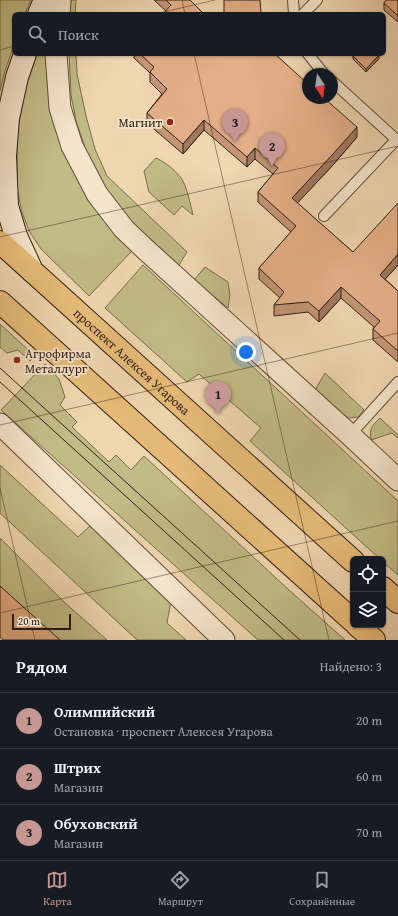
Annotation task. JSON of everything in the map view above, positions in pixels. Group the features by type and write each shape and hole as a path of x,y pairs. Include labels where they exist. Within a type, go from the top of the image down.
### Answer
{"main road":[{"path":"40,12 45,0"},
{"path":"24,56 17,77 8,118 5,156 4,215 16,236 32,271"},
{"name":"проспект Алексея Угарова","path":"0,242 350,558"},
{"path":"0,302 350,618"},
{"path":"386,591 398,602"},
{"path":"360,628 374,640"}],"street":[{"path":"59,12 60,0"},
{"path":"56,56 60,108 72,146 97,194 124,229 398,480"},
{"path":"0,424 224,640"}],"lane":[{"path":"293,0 294,12"},
{"path":"305,12 317,0"},
{"path":"310,56 319,68"},
{"path":"324,216 397,140 338,86"},
{"path":"350,435 398,382"}],"shaded area":[{"path":"0,0 31,0 26,12 12,12 12,51 0,91"},
{"path":"71,0 76,0 75,12 69,12"},
{"path":"34,56 50,56 49,89 132,251 89,296 41,249 29,231 22,212 17,188 17,135 31,63"},
{"path":"69,56 76,56 77,74 86,116 95,149 107,176 187,252 179,265 117,209 97,177 87,153 76,121 71,95"},
{"path":"156,158 170,166 183,181 193,215 182,206 174,215 149,192 144,171"},
{"path":"143,265 398,501 398,575 386,565 386,556 377,556 250,441 261,428 199,374 187,382 105,308"},
{"path":"205,267 228,282 230,295 228,308 194,280"},
{"path":"0,324 35,356 30,361 18,350 7,353 0,347"},
{"path":"45,364 59,379 65,397 60,405 77,422 72,427 109,462 116,455 131,470 144,456 345,640 258,640 1,410"},
{"path":"325,373 364,410 358,417 348,418 315,390"},
{"path":"380,418 398,435 398,438 392,433 371,440 370,433 372,428"},
{"path":"0,465 78,537 92,524 172,595 167,623 186,640 137,640 0,513"},
{"path":"0,538 64,602 107,640 43,640 0,601"}],"building":[{"path":"166,0 190,0 202,12 165,12 171,5"},
{"path":"224,0 260,0 261,12 224,12"},
{"path":"386,0 398,0 398,16 384,3"},
{"path":"142,56 277,56 302,79 302,104 331,104 357,127 292,198 353,252 398,203 398,254 380,275 398,291 398,351 373,329 380,321 341,287 319,311 308,302 274,305 284,292 259,268 296,226 258,192 278,168 255,148 247,157 204,120 183,144 147,113 167,89 150,72 154,67"},
{"path":"353,56 378,56 366,69"},
{"path":"0,586 60,640 3,640 0,637"}],"tram line":[{"path":"0,368 300,640"},
{"path":"0,382 284,640"}],"place":[{"name":"Магнит","path":"170,122"},
{"name":"Обуховский","path":"235,142"},
{"name":"Штрих","path":"272,166"},
{"name":"Агрофирма Металлург","path":"17,360"},
{"name":"Олимпийский","path":"218,414"}]}
